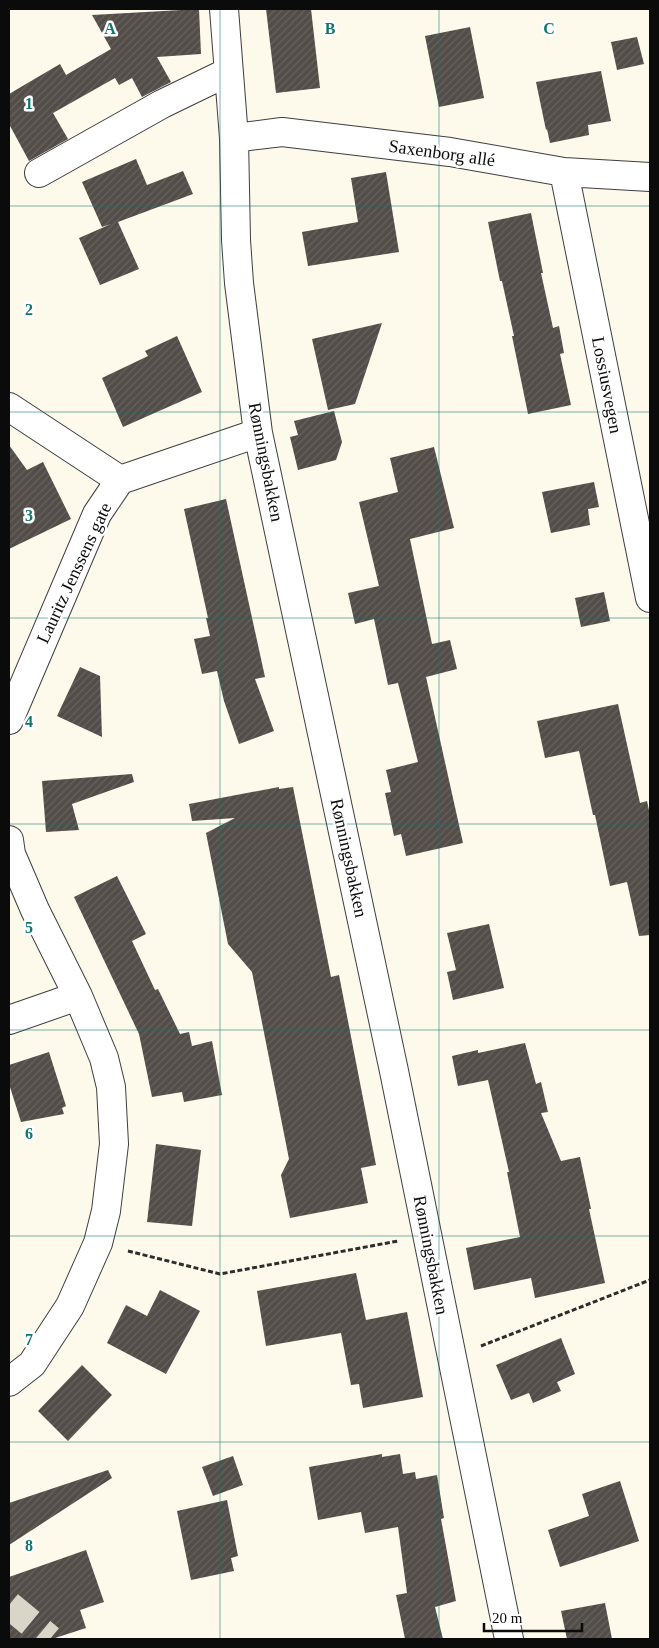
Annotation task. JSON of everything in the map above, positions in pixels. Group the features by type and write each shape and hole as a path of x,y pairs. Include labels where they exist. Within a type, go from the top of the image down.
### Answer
{"street":[{"name":"Rønningsbakken","path":"224,9 234,138 236,240 239,282 258,433 428,1236 509,1639"},
{"path":"39,173 162,104 228,72"},
{"name":"Saxenborg allé","path":"234,138 282,132 450,152 564,172 650,178"},
{"name":"Lossiusvegen","path":"564,172 650,598"},
{"path":"9,407 120,480 258,433"},
{"name":"Lauritz Jenssens gate","path":"9,720 97,514 120,480"},
{"path":"9,840 11,854 35,910 78,996 104,1058 111,1087 114,1144 106,1211 98,1243 70,1306 32,1364 9,1382"},
{"path":"9,1020 78,996"}],"path":[{"path":"98,1243 220,1274 428,1236"},
{"path":"452,1357 650,1280"}],"building":[{"path":"199,9 201,54 157,57 171,82 142,97 132,78 119,85 115,78 53,113 68,139 29,161 9,124 9,94 60,64 66,75 111,49 92,15"},
{"path":"266,9 311,9 320,88 276,93"},
{"path":"470,27 484,98 439,107 425,36"},
{"path":"637,37 644,64 617,70 611,42"},
{"path":"601,71 611,121 588,125 589,135 550,143 536,82"},
{"path":"136,159 147,185 183,171 193,194 118,222 139,269 100,285 79,238 111,224 102,227 82,182"},
{"path":"386,172 399,252 308,266 302,232 358,222 351,178"},
{"path":"531,213 553,328 559,326 564,353 560,354 571,405 528,414 512,336 514,336 488,222"},
{"path":"382,323 355,404 328,410 312,339"},
{"path":"177,336 202,392 123,427 102,378 148,356 145,351"},
{"path":"334,411 342,442 336,460 298,470 290,437 298,435 294,421"},
{"path":"9,445 27,470 43,462 71,519 9,549"},
{"path":"434,447 454,528 410,539 432,644 450,640 457,669 426,677 463,843 406,856 401,834 394,836 385,793 391,792 386,770 418,762 398,683 388,685 374,619 355,624 348,593 379,586 359,502 398,492 390,458"},
{"path":"594,482 599,507 588,509 590,525 551,533 542,492"},
{"path":"226,499 265,677 255,679 274,731 239,744 224,701 217,671 202,674 194,639 210,636 206,618 208,618 184,509"},
{"path":"604,592 610,621 581,627 575,598"},
{"path":"80,667 100,676 102,737 57,716"},
{"path":"618,704 640,803 647,801 650,815 650,935 639,936 627,882 610,886 579,751 545,758 537,721"},
{"path":"132,774 134,782 72,804 79,830 46,832 42,781"},
{"path":"279,787 279,789 293,787 331,977 339,975 376,1165 361,1168 368,1203 290,1218 281,1175 289,1159 252,972 228,944 206,833 235,818 192,821 189,804"},
{"path":"117,876 146,934 132,941 155,990 158,989 180,1034 189,1032 192,1046 212,1041 222,1095 184,1102 182,1092 152,1097 139,1034 74,897"},
{"path":"489,924 504,988 453,1000 447,972 456,970 447,933"},
{"path":"525,1043 536,1084 541,1082 548,1112 541,1113 561,1161 580,1157 605,1283 535,1298 531,1278 474,1290 466,1248 520,1237 507,1172 509,1172 488,1080 458,1086 452,1056 478,1050 478,1053"},
{"path":"49,1052 66,1106 62,1108 64,1114 21,1122 9,1084 9,1065"},
{"path":"156,1144 201,1150 192,1226 147,1222"},
{"path":"356,1273 366,1320 407,1312 423,1397 363,1408 359,1384 351,1385 341,1333 266,1346 257,1291"},
{"path":"160,1290 200,1311 166,1374 107,1343 126,1305 147,1316"},
{"path":"561,1338 575,1374 557,1382 561,1391 533,1403 529,1393 511,1400 496,1365"},
{"path":"82,1365 112,1395 68,1441 38,1411"},
{"path":"382,1454 382,1457 400,1454 403,1474 415,1472 416,1479 437,1475 444,1518 441,1519 456,1601 435,1607 443,1639 405,1639 396,1595 407,1593 398,1527 365,1533 361,1512 318,1520 309,1467"},
{"path":"233,1456 243,1485 213,1496 202,1467"},
{"path":"108,1470 112,1478 9,1545 9,1503"},
{"path":"620,1481 639,1541 560,1567 548,1530 589,1516 582,1494"},
{"path":"227,1500 238,1556 231,1558 234,1571 191,1580 177,1511"},
{"path":"86,1550 104,1602 80,1610 86,1628 52,1639 9,1639 9,1577"},
{"path":"605,1603 612,1639 567,1639 561,1611"}],"tunnel":[{"path":"9,1605 50,1639"}]}
